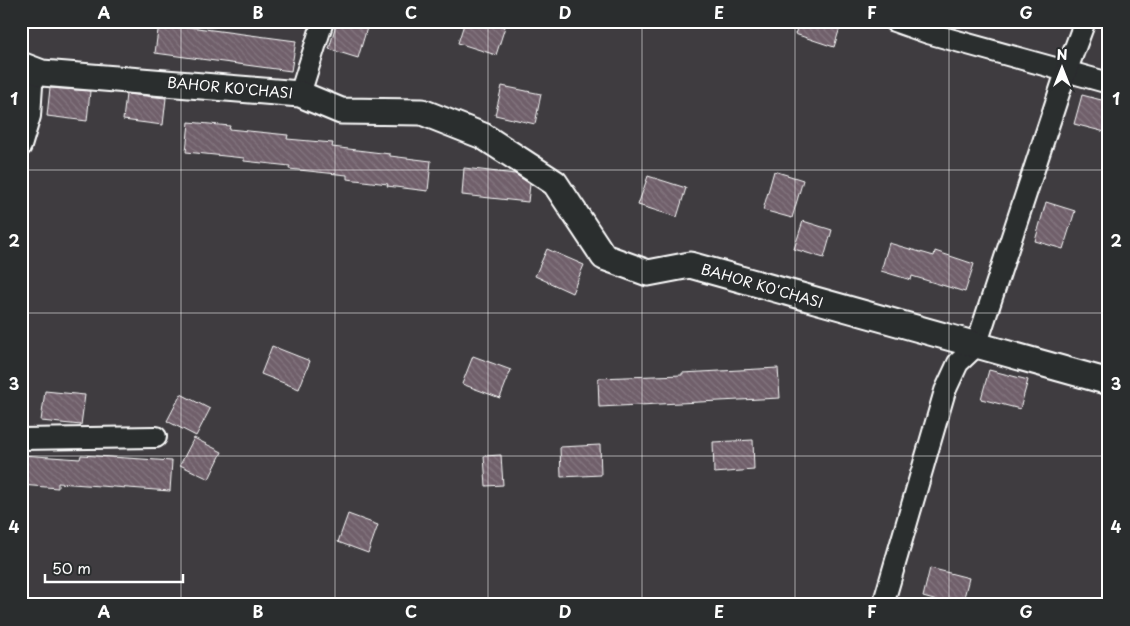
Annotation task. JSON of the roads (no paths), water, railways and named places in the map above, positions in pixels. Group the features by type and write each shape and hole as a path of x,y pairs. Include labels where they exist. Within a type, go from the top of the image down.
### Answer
{"street":[{"path":"300,94 323,21"},
{"path":"894,21 928,34 1109,83"},
{"path":"885,604 945,391 958,364 976,346 1066,72 1086,21"},
{"path":"21,146 30,116 27,68"},
{"name":"BAHOR KO'CHASI","path":"27,68 42,73 300,94 341,111 422,112 483,136 555,183 604,256 648,273 690,265 1109,382"},
{"path":"21,438 156,437"}]}
